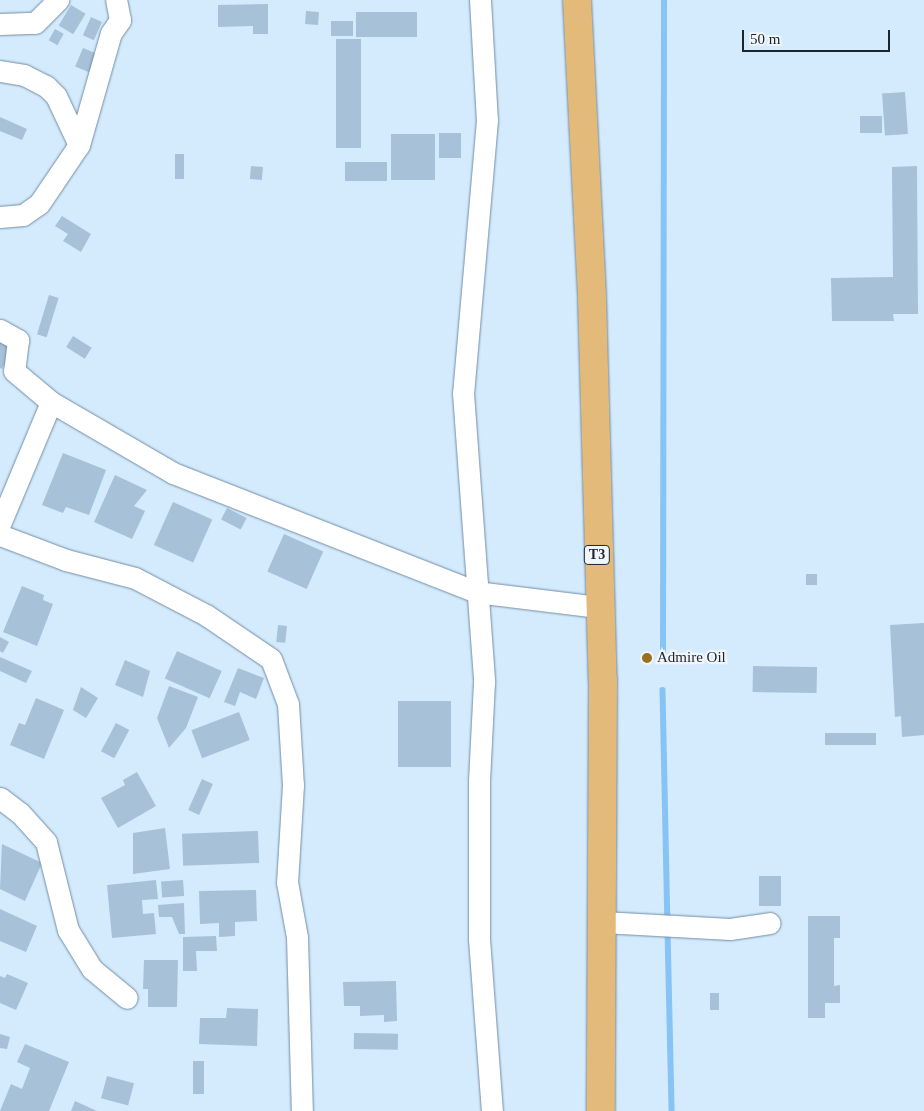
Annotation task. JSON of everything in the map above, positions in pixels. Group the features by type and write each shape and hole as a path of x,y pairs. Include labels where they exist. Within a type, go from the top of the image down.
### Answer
{"highway":[{"name":"T3","path":"577,0 592,298 598,607 603,680 600,1111"}],"street":[{"path":"0,24 35,23 58,0"},
{"path":"0,217 24,215 39,204 79,145 111,33 120,20 116,0"},
{"path":"480,0 487,120 463,393 484,682 479,782 479,939 492,1111"},
{"path":"0,72 24,75 46,86 56,96 79,145"},
{"path":"0,330 18,340 14,371 52,402 148,460 215,492 392,556 476,592 598,607"},
{"path":"0,524 52,402"},
{"path":"0,535 66,560 135,578 206,615 271,660 288,704 293,785 287,882 297,937 302,1111"},
{"path":"0,798 20,812 46,842 68,930 92,969 127,998"},
{"path":"602,922 730,929 770,923"}],"building":[{"path":"268,4 268,34 253,34 253,26 218,27 218,5"},
{"path":"71,5 86,14 73,34 59,26"},
{"path":"306,11 319,12 318,25 305,24"},
{"path":"356,12 417,12 417,37 356,37"},
{"path":"91,17 102,22 94,40 83,35"},
{"path":"331,21 353,21 353,36 331,36"},
{"path":"55,29 64,34 57,45 49,40"},
{"path":"336,39 361,39 361,148 336,148"},
{"path":"83,48 97,54 89,72 75,66"},
{"path":"905,92 908,134 885,136 882,94"},
{"path":"860,116 882,116 882,133 860,133"},
{"path":"0,117 27,129 22,140 0,131"},
{"path":"439,133 461,133 461,158 439,158"},
{"path":"391,134 435,134 435,180 391,180"},
{"path":"175,154 184,154 184,179 175,179"},
{"path":"345,162 387,162 387,181 345,181"},
{"path":"251,166 263,167 262,180 250,179"},
{"path":"917,166 918,314 893,314 894,321 832,321 831,278 893,277 892,167"},
{"path":"62,216 91,234 81,252 63,241 68,234 55,226"},
{"path":"49,295 59,298 47,337 37,334"},
{"path":"73,336 92,348 85,359 66,347"},
{"path":"0,338 14,345 2,369 0,368"},
{"path":"63,453 106,470 89,515 66,507 63,513 42,505"},
{"path":"115,475 147,490 134,506 145,511 132,539 94,522"},
{"path":"173,502 212,519 193,562 154,545"},
{"path":"227,508 247,518 241,530 221,520"},
{"path":"284,534 323,551 307,589 267,571"},
{"path":"806,574 817,574 817,585 806,585"},
{"path":"22,586 44,595 43,600 53,604 37,646 3,632"},
{"path":"924,623 924,735 902,737 901,716 895,717 890,625"},
{"path":"278,625 287,626 285,643 276,642"},
{"path":"0,637 9,642 3,653 0,651"},
{"path":"177,651 222,671 210,698 165,678"},
{"path":"0,657 32,671 26,683 0,671"},
{"path":"125,660 150,671 143,697 115,685"},
{"path":"753,666 817,667 817,693 753,692"},
{"path":"238,668 264,678 256,699 240,692 235,706 224,702"},
{"path":"169,686 198,697 186,728 169,748 157,718"},
{"path":"81,687 98,698 86,718 73,710"},
{"path":"36,698 64,710 44,759 10,745 19,723 25,725"},
{"path":"398,701 451,701 451,767 398,767"},
{"path":"239,712 250,740 202,758 191,730"},
{"path":"116,723 129,730 114,758 101,751"},
{"path":"825,733 876,733 876,745 825,745"},
{"path":"137,772 156,806 118,828 101,798 125,785 123,780"},
{"path":"202,779 213,784 199,815 188,810"},
{"path":"165,828 170,869 133,874 133,833"},
{"path":"258,831 259,863 183,866 182,834"},
{"path":"2,844 42,863 25,901 0,889"},
{"path":"759,876 781,876 781,906 759,906"},
{"path":"156,880 158,899 142,900 143,914 154,913 156,934 112,938 107,885"},
{"path":"183,880 184,896 162,897 161,882"},
{"path":"256,890 257,921 235,922 235,936 219,937 219,923 200,924 199,891"},
{"path":"184,903 185,934 179,934 172,917 159,917 158,905"},
{"path":"0,909 37,926 26,952 0,941"},
{"path":"808,916 840,916 840,938 834,938 834,986 840,985 840,1003 825,1003 825,1018 808,1018"},
{"path":"216,936 217,951 196,951 197,971 183,971 183,937"},
{"path":"144,960 178,960 177,1007 148,1007 148,989 143,989"},
{"path":"7,974 28,983 16,1010 0,1003 0,976 5,978"},
{"path":"396,981 397,1021 384,1022 384,1015 360,1016 360,1006 344,1006 343,982"},
{"path":"710,993 719,993 719,1010 710,1010"},
{"path":"227,1008 258,1009 257,1046 199,1044 200,1018 226,1018"},
{"path":"354,1033 398,1034 398,1050 354,1049"},
{"path":"0,1034 10,1037 7,1049 0,1048"},
{"path":"25,1044 69,1062 49,1111 0,1111 11,1084 22,1089 30,1068 17,1062"},
{"path":"193,1061 204,1061 204,1094 193,1094"},
{"path":"107,1076 134,1083 128,1105 101,1098"},
{"path":"75,1101 97,1111 71,1111"}],"waterway":[{"path":"663,658 664,0"},
{"path":"663,690 668,921"},
{"path":"668,931 672,1111"}],"place":[{"name":"Admire Oil","path":"647,658"}]}
